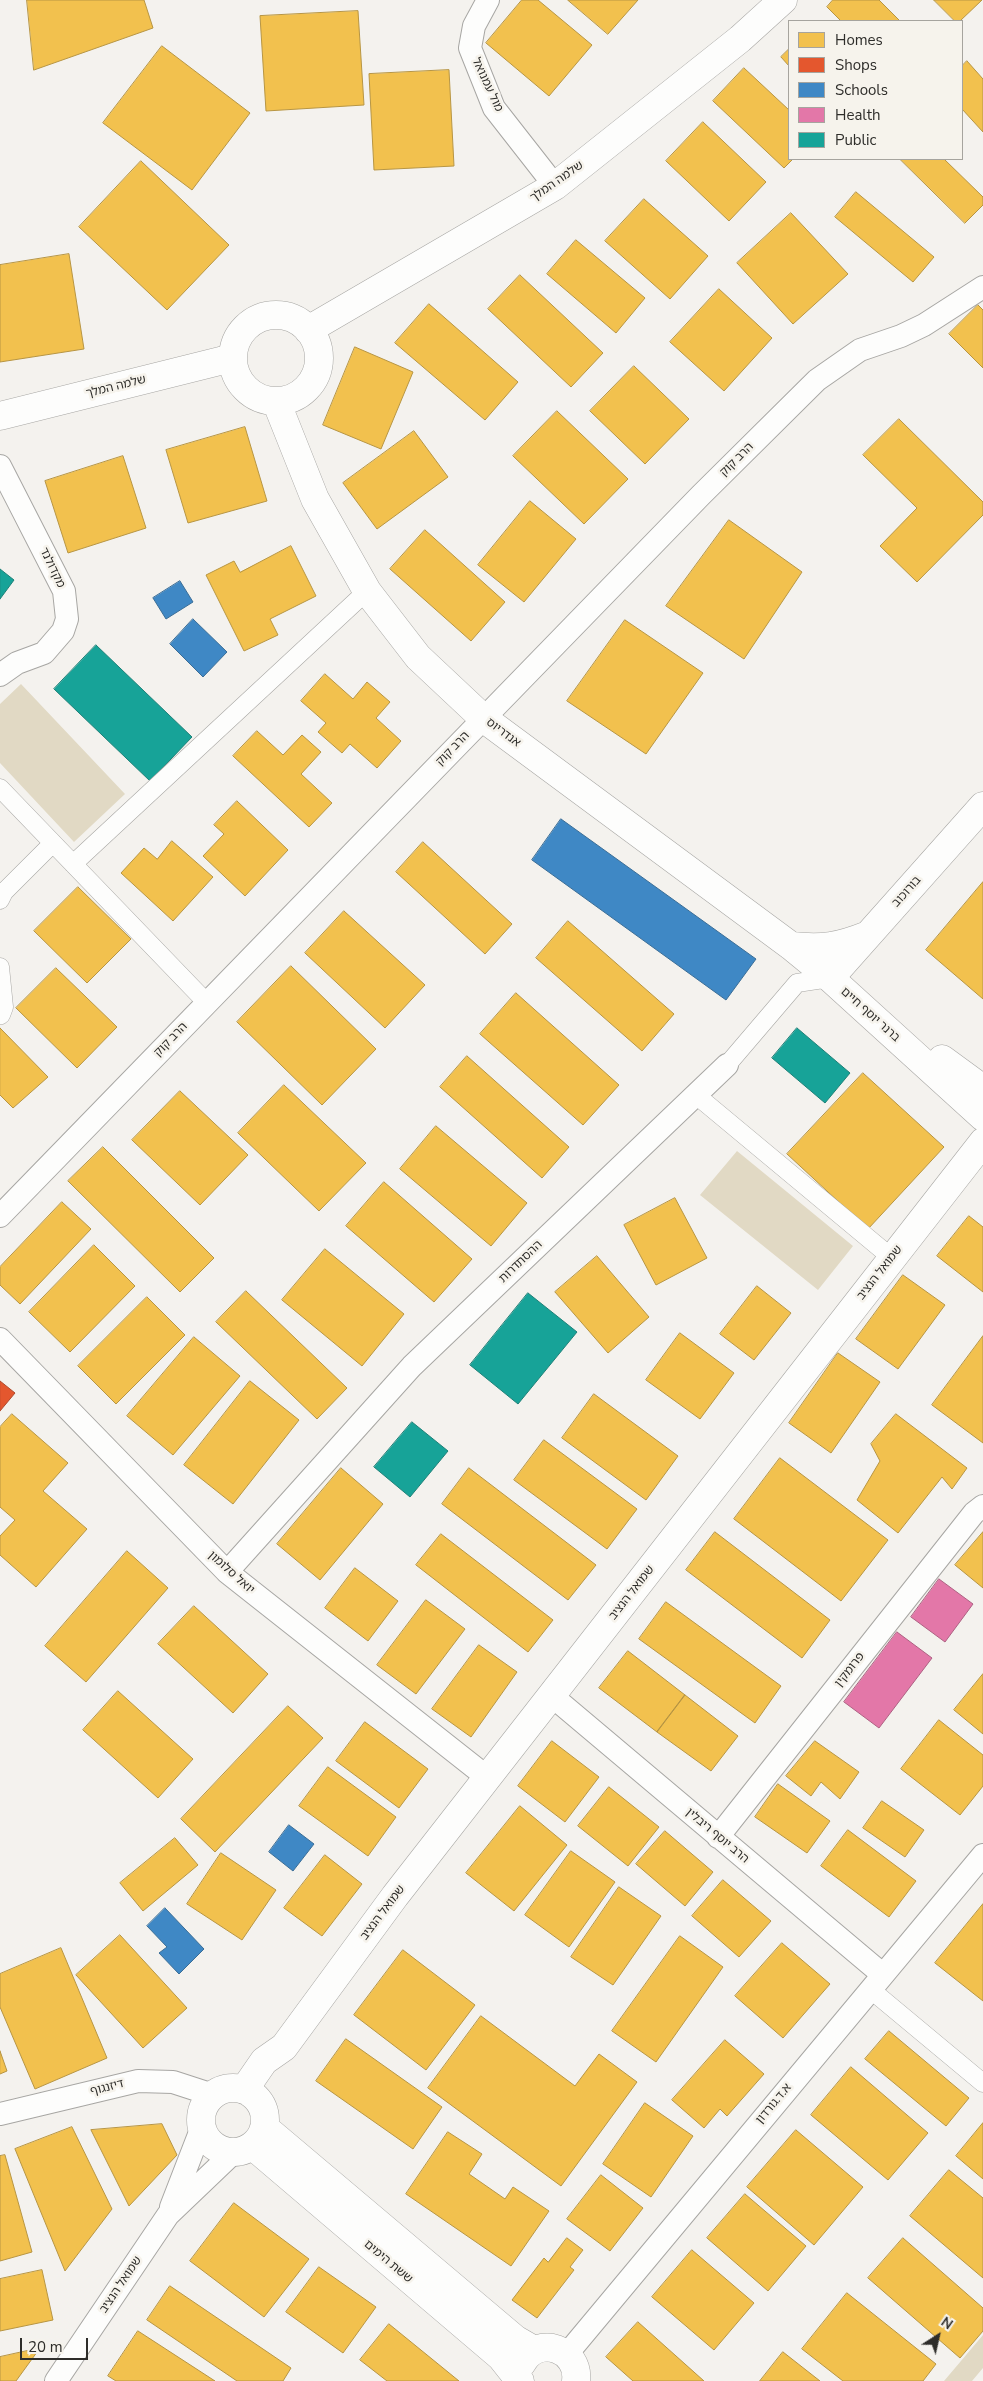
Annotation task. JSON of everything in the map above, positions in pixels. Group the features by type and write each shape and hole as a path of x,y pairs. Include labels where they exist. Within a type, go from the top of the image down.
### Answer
{"street":[{"name":"מול עמנואל","path":"488,0 474,26 470,48 494,108 555,186"},
{"name":"שלמה המלך","path":"308,330 555,186 740,39 783,0"},
{"name":"הרב קוק","path":"0,1216 483,718 817,380 860,350 901,336 924,325 983,287"},
{"path":"272,315 282,315 297,320 308,330 317,346 319,360 317,371 304,391 291,399 276,401 264,400 250,393 242,386 235,373 232,358 236,341 244,328 258,319 272,315"},
{"name":"שלמה המלך","path":"0,416 232,358"},
{"name":"אנדריוס","path":"276,401 315,499 367,591 418,657 483,718 791,946 830,978"},
{"name":"מקדולנד","path":"0,466 64,591 67,619 63,631 44,653 17,663 0,675"},
{"path":"73,864 367,591"},
{"path":"0,788 207,1003"},
{"name":"בורוכוב","path":"830,978 983,806"},
{"path":"0,900 4,892 53,843"},
{"path":"791,946 815,948 841,946 870,934"},
{"path":"0,967 4,1007 2,1015"},
{"name":"ההסתדרות","path":"227,1572 412,1366 727,1065 797,983 830,978"},
{"name":"ברנר יוסף חיים","path":"830,978 983,1089"},
{"name":"ברנר יוסף חיים","path":"830,978 983,1117"},
{"path":"696,1095 892,1258"},
{"name":"שמואל הנציב","path":"56,2381 168,2215 251,2124 278,2070 284,2047 395,1896 983,1142"},
{"name":"יואל סלומון","path":"0,1339 227,1572 488,1778"},
{"name":"פרומקין","path":"718,1837 968,1520 983,1506"},
{"name":"הרב יוסף ריבלין","path":"552,1696 718,1837 983,2083"},
{"name":"א.ד.גורדון","path":"567,2354 983,1855"},
{"name":"דיזנגוף","path":"0,2114 138,2081 173,2082 213,2095"},
{"path":"231,2088 251,2124 227,2152 215,2147 206,2138 202,2127 201,2115 205,2104 213,2095 231,2088"},
{"name":"ששת הימים","path":"251,2124 515,2339 534,2350"},
{"name":"ששת הימים","path":"251,2124 501,2357 520,2381"},
{"name":"שמואל הנציב","path":"168,2215 202,2127"},
{"path":"520,2381 522,2364 534,2350 548,2347 567,2354 575,2367 576,2381"}],"shaded area":[{"path":"21,684 125,794 74,842 0,763 0,704"},
{"path":"737,1151 853,1246 818,1290 700,1195"},
{"path":"983,2335 983,2368 972,2381 944,2381"}],"building: Homes":[{"path":"27,0 144,0 153,28 34,70"},
{"path":"522,0 538,0 592,45 549,96 486,43"},
{"path":"568,0 638,0 608,34"},
{"path":"833,0 879,0 899,20 840,20 827,7"},
{"path":"934,0 982,0 961,20 954,20"},
{"path":"358,11 364,105 266,111 260,16"},
{"path":"162,46 250,113 192,190 103,123"},
{"path":"788,50 788,65 781,57"},
{"path":"967,61 983,79 983,132 963,110 963,65"},
{"path":"744,68 788,109 788,160 792,160 784,168 713,101"},
{"path":"449,70 454,166 374,170 369,74"},
{"path":"703,122 766,182 729,221 666,161"},
{"path":"901,160 945,160 983,197 983,205 965,223"},
{"path":"141,161 229,245 167,310 79,227"},
{"path":"856,192 934,257 913,282 835,217"},
{"path":"644,199 708,256 670,299 605,241"},
{"path":"791,213 848,274 793,324 737,263"},
{"path":"576,240 645,298 616,333 547,274"},
{"path":"69,254 84,349 0,362 0,265"},
{"path":"520,275 603,353 571,387 488,309"},
{"path":"719,289 772,338 724,391 670,342"},
{"path":"429,304 518,382 485,420 395,343"},
{"path":"978,305 983,310 983,368 949,334"},
{"path":"355,347 413,372 381,449 323,425"},
{"path":"634,366 689,419 645,464 590,411"},
{"path":"557,411 628,479 584,524 513,456"},
{"path":"899,419 983,502 983,515 917,582 880,546 917,508 863,455"},
{"path":"245,427 267,501 188,523 166,450"},
{"path":"414,431 448,477 377,529 343,483"},
{"path":"123,456 146,528 68,553 45,481"},
{"path":"530,501 576,539 524,602 478,565"},
{"path":"729,520 802,572 744,659 666,606"},
{"path":"425,530 505,602 471,641 390,569"},
{"path":"291,546 316,596 270,619 278,635 244,651 206,575 234,561 240,572"},
{"path":"625,620 703,673 646,754 567,701"},
{"path":"325,674 353,699 367,682 390,702 376,718 401,741 377,768 350,744 342,753 318,732 326,723 301,701"},
{"path":"257,731 283,755 302,735 321,752 301,774 332,803 309,827 233,756"},
{"path":"237,801 288,850 245,896 203,856 224,834 214,825"},
{"path":"172,841 213,877 173,921 121,873 144,848 157,859"},
{"path":"423,842 512,924 485,954 396,872"},
{"path":"983,882 983,999 926,950"},
{"path":"78,887 131,939 87,983 34,931"},
{"path":"344,911 425,985 385,1028 305,953"},
{"path":"568,921 674,1014 642,1051 536,958"},
{"path":"291,966 376,1049 322,1105 237,1022"},
{"path":"56,968 117,1027 77,1068 16,1008"},
{"path":"516,993 619,1085 583,1125 480,1034"},
{"path":"0,1028 48,1077 13,1108 0,1095"},
{"path":"467,1056 569,1147 542,1178 440,1087"},
{"path":"863,1073 944,1147 868,1229 787,1154"},
{"path":"284,1085 366,1163 319,1211 238,1133"},
{"path":"180,1091 248,1155 200,1205 132,1140"},
{"path":"436,1126 527,1203 491,1246 400,1169"},
{"path":"103,1147 214,1258 180,1292 68,1181"},
{"path":"384,1182 472,1259 434,1302 346,1226"},
{"path":"675,1198 707,1258 656,1285 624,1225"},
{"path":"62,1202 91,1229 20,1304 0,1285 0,1267"},
{"path":"969,1216 983,1227 983,1292 937,1256"},
{"path":"94,1245 135,1286 70,1352 29,1312"},
{"path":"325,1249 404,1314 362,1366 282,1300"},
{"path":"597,1256 649,1317 608,1353 555,1292"},
{"path":"903,1275 945,1305 898,1369 856,1339"},
{"path":"757,1286 791,1313 754,1360 720,1334"},
{"path":"246,1291 347,1388 317,1419 216,1322"},
{"path":"147,1297 185,1335 116,1404 78,1366"},
{"path":"680,1333 734,1373 700,1419 646,1380"},
{"path":"983,1336 983,1443 932,1405"},
{"path":"194,1337 240,1376 173,1455 127,1416"},
{"path":"838,1353 880,1382 831,1453 789,1423"},
{"path":"250,1381 299,1420 233,1504 184,1465"},
{"path":"594,1394 678,1456 646,1500 562,1438"},
{"path":"12,1414 68,1463 43,1491 87,1529 36,1587 0,1555 0,1536 15,1520 0,1507 0,1427"},
{"path":"896,1414 967,1468 952,1489 942,1477 898,1533 857,1500 880,1461 871,1444"},
{"path":"544,1440 637,1509 607,1549 514,1480"},
{"path":"780,1458 888,1540 841,1601 734,1519"},
{"path":"341,1468 383,1504 320,1580 277,1544"},
{"path":"469,1468 596,1565 568,1600 442,1504"},
{"path":"715,1532 830,1620 802,1658 686,1570"},
{"path":"983,1532 983,1588 955,1565"},
{"path":"441,1534 553,1620 528,1652 416,1565"},
{"path":"127,1551 168,1588 86,1682 45,1646"},
{"path":"355,1568 398,1601 368,1641 325,1608"},
{"path":"426,1600 465,1629 416,1694 377,1665"},
{"path":"666,1602 781,1686 755,1723 639,1639"},
{"path":"194,1606 268,1674 233,1713 158,1644"},
{"path":"479,1645 517,1672 471,1737 432,1709"},
{"path":"628,1651 685,1695 657,1732 599,1688"},
{"path":"983,1674 983,1734 954,1710"},
{"path":"118,1691 193,1759 158,1798 83,1730"},
{"path":"685,1695 738,1736 711,1771 657,1732"},
{"path":"288,1706 323,1738 215,1852 181,1819"},
{"path":"939,1720 983,1755 983,1786 960,1815 901,1769"},
{"path":"365,1722 428,1769 399,1808 336,1761"},
{"path":"552,1741 599,1777 565,1822 518,1786"},
{"path":"815,1741 859,1772 840,1799 821,1782 811,1796 786,1776"},
{"path":"328,1767 396,1817 368,1856 299,1806"},
{"path":"778,1784 830,1821 807,1853 755,1817"},
{"path":"609,1787 659,1827 628,1866 578,1826"},
{"path":"882,1801 924,1830 905,1857 863,1828"},
{"path":"520,1806 567,1845 514,1911 466,1873"},
{"path":"848,1830 916,1881 889,1917 821,1866"},
{"path":"665,1831 713,1872 685,1906 636,1864"},
{"path":"175,1838 198,1865 143,1911 120,1883"},
{"path":"571,1851 615,1882 569,1947 525,1915"},
{"path":"221,1853 276,1890 242,1940 187,1904"},
{"path":"325,1855 362,1884 322,1936 284,1908"},
{"path":"723,1880 771,1921 739,1957 692,1916"},
{"path":"619,1887 661,1916 613,1985 571,1957"},
{"path":"983,1904 983,2001 935,1963"},
{"path":"120,1935 187,2008 143,2048 76,1975"},
{"path":"680,1936 723,1967 656,2062 612,2031"},
{"path":"782,1943 830,1984 783,2038 735,1996"},
{"path":"61,1948 107,2058 35,2089 0,2007 0,1974"},
{"path":"403,1950 475,2005 426,2070 354,2015"},
{"path":"481,2016 575,2086 599,2054 637,2082 561,2186 428,2088"},
{"path":"889,2031 969,2098 946,2126 865,2059"},
{"path":"346,2039 442,2107 413,2149 316,2081"},
{"path":"725,2040 764,2074 727,2116 720,2109 704,2128 672,2100"},
{"path":"0,2051 7,2071 0,2074"},
{"path":"851,2067 928,2133 888,2180 811,2115"},
{"path":"645,2103 693,2136 651,2197 603,2164"},
{"path":"983,2123 983,2179 956,2156"},
{"path":"162,2124 177,2155 129,2206 91,2130"},
{"path":"72,2127 112,2209 65,2271 15,2149"},
{"path":"796,2130 863,2187 814,2245 747,2187"},
{"path":"448,2132 482,2154 469,2174 505,2199 513,2187 549,2211 511,2266 406,2194"},
{"path":"5,2155 32,2252 0,2261 0,2156"},
{"path":"949,2170 983,2198 983,2278 910,2216"},
{"path":"601,2175 643,2208 610,2251 567,2219"},
{"path":"745,2194 806,2246 768,2291 707,2238"},
{"path":"234,2203 309,2259 264,2317 190,2261"},
{"path":"567,2238 583,2250 570,2267 574,2270 537,2318 512,2300 544,2258 548,2262"},
{"path":"903,2238 983,2308 983,2331 960,2358 868,2278"},
{"path":"692,2250 754,2303 714,2350 652,2297"},
{"path":"319,2267 376,2307 343,2353 286,2312"},
{"path":"42,2270 53,2320 0,2331 0,2279"},
{"path":"170,2286 291,2368 283,2381 237,2381 147,2320"},
{"path":"847,2293 936,2364 923,2381 843,2381 802,2349"},
{"path":"638,2322 704,2381 633,2381 606,2357"},
{"path":"389,2324 459,2381 387,2381 360,2360"},
{"path":"138,2331 215,2381 116,2381 108,2376"},
{"path":"40,2348 16,2381 0,2381 0,2357"},
{"path":"783,2352 820,2381 760,2381"}],"building: Shops":[{"path":"0,1381 15,1393 0,1411"}],"building: Schools":[{"path":"180,581 193,602 166,619 153,598"},
{"path":"193,619 227,652 203,677 170,644"},
{"path":"561,819 756,959 726,1000 532,860"},
{"path":"289,1825 314,1844 293,1871 269,1852"},
{"path":"165,1908 204,1949 179,1974 159,1953 167,1947 147,1926"}],"building: Health":[{"path":"939,1579 973,1604 945,1642 911,1617"},
{"path":"897,1632 932,1658 879,1728 844,1702"}],"building: Public":[{"path":"0,569 14,580 0,599"},
{"path":"96,645 192,737 150,781 54,689"},
{"path":"797,1028 850,1073 825,1103 772,1058"},
{"path":"528,1293 577,1332 518,1404 470,1365"},
{"path":"412,1422 448,1451 410,1497 374,1467"}]}
